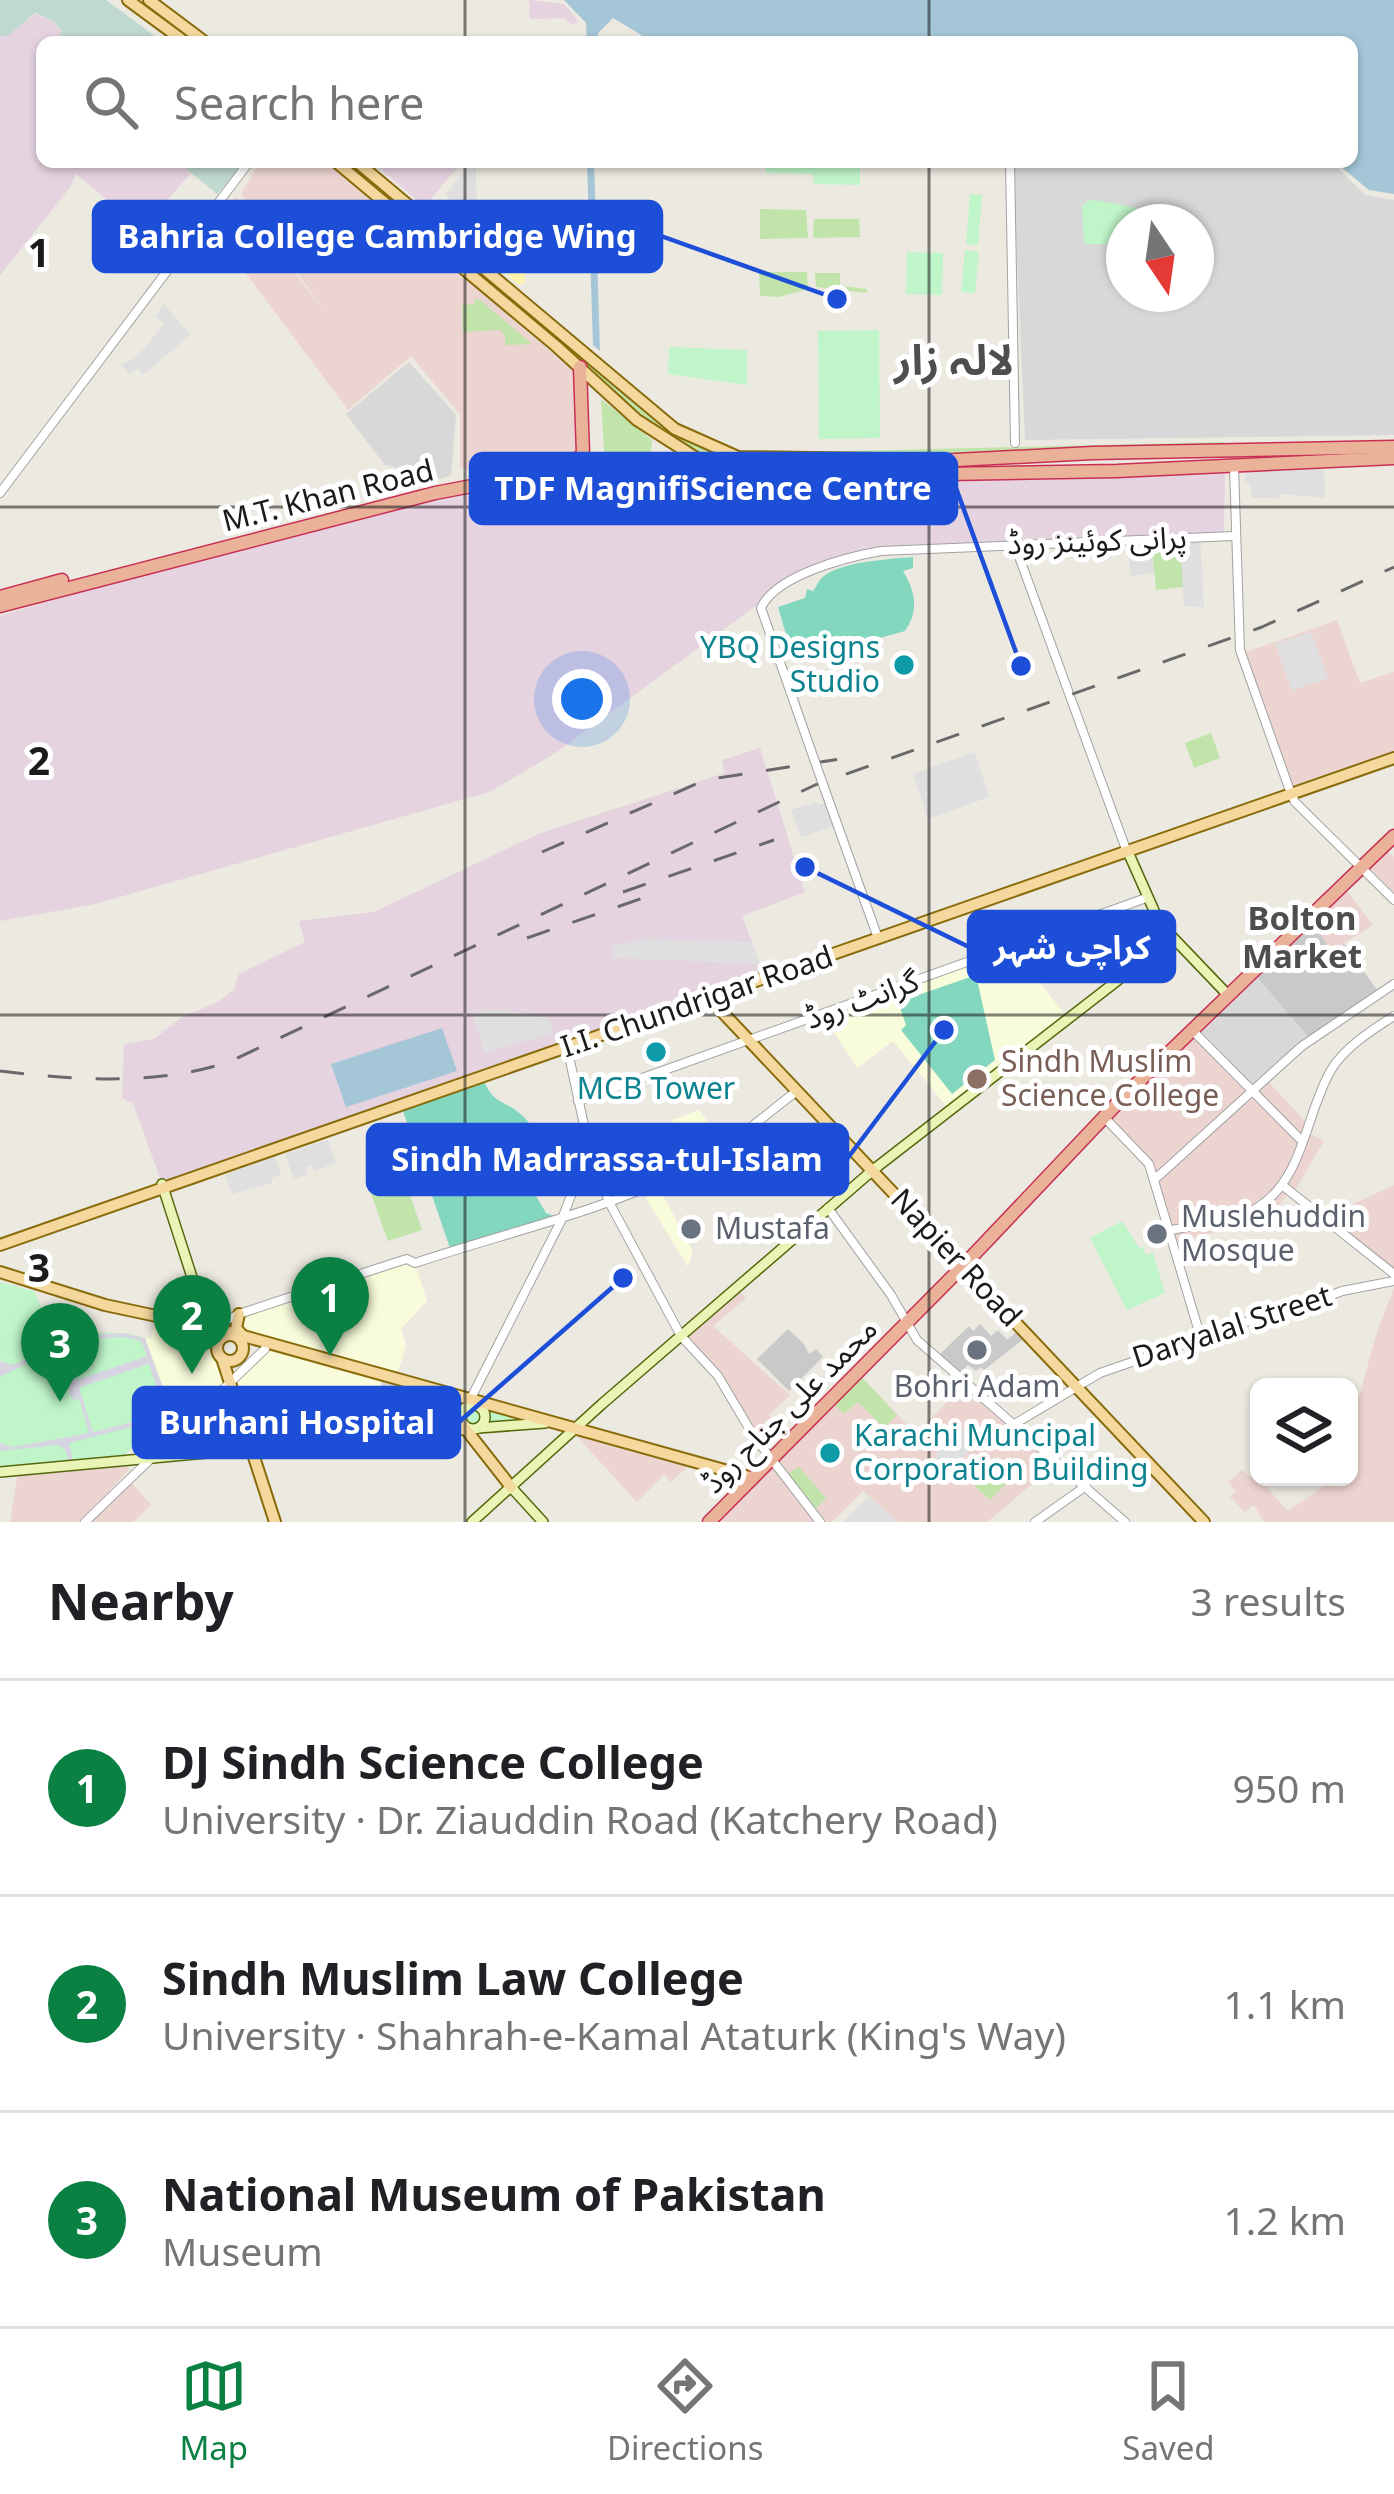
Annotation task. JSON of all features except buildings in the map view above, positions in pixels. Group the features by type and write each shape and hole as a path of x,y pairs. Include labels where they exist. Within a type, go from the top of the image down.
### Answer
{"highway":[{"path":"519,474 568,466 583,454 580,368"},
{"name":"M.T. Khan Road","path":"0,602 494,482 937,460 1014,450 1394,447"},
{"path":"948,472 984,466 1052,466 1054,461 1014,450"},
{"path":"1158,470 1081,468 1078,464 1187,451"},
{"name":"M.T. Khan Road","path":"0,602 455,481 519,474 738,478 1158,470 1394,458"},
{"name":"محمد علی جناح روڈ","path":"710,1522 769,1455 963,1266 1103,1116 1394,836"}],"main road":[{"path":"128,0 177,36"},
{"path":"149,0 197,36"},
{"path":"343,168 656,434 722,475 738,478"},
{"path":"364,168 624,388 700,442 738,457 758,459 937,460"},
{"name":"I.I. Chundrigar Road","path":"0,1242 1394,756"},
{"path":"1127,850 1146,898 1172,939 1226,993"},
{"path":"472,1522 873,1169 1172,939"},
{"name":"I.I. Chundrigar Road","path":"163,1186 708,997"},
{"name":"Napier Road","path":"708,997 1204,1522"},
{"path":"163,1186 274,1522"},
{"path":"0,1276 103,1308 237,1336 463,1409 478,1406 484,1411 484,1423 470,1429"},
{"path":"220,1353 238,1358 243,1348 236,1328 239,1315"},
{"path":"220,1353 222,1339 237,1336 265,1349 431,1394 463,1409 577,1428 753,1478"},
{"path":"463,1409 470,1429 543,1522"},
{"path":"439,1433 463,1409"},
{"path":"0,1472 549,1422"}],"street":[{"path":"0,494 244,168"},
{"path":"1010,168 1014,450"},
{"path":"1234,465 1240,650 1291,793 1394,900"},
{"name":"پرانی کوئینز روڈ","path":"876,933 761,608 766,598 797,578 864,554 1014,543 1234,536"},
{"path":"1014,543 1127,850"},
{"name":"گرانٹ روڈ","path":"578,1101 1146,898"},
{"path":"1154,1180 1306,1042 1394,984"},
{"path":"1167,1231 1247,1213 1262,1205 1282,1185 1331,1070 1394,1016"},
{"path":"1191,1029 1302,1141"},
{"path":"567,1048 589,1148 609,1202 681,1336 718,1376 820,1522"},
{"path":"210,1329 406,1259 415,1263 609,1202 684,1171 798,1090"},
{"path":"1103,1116 1149,1164 1200,1335"},
{"path":"463,1409 562,1219 589,1148"},
{"path":"576,1183 590,1178 603,1186"},
{"path":"1282,1185 1394,1277"},
{"path":"828,1208 917,1340 1125,1522"},
{"name":"Daryalal Street","path":"1013,1425 1121,1364 1226,1324 1262,1321 1394,1277"},
{"path":"85,1522 265,1349"},
{"path":"1035,1522 1085,1486"}],"shaded area":[{"path":"0,0 106,0 155,36 59,36 62,31 53,21 35,13 0,37"},
{"path":"529,0 564,4 578,21 573,25 565,18 530,19"},
{"path":"564,0 1394,0 1394,194 1369,190 1342,168 1358,168 1358,36 643,36 613,18 597,36 587,36 586,23"},
{"path":"35,14 53,21 62,32 36,36 36,168 185,168 191,173 142,229 76,174 0,275 0,37"},
{"path":"185,168 240,168 217,194"},
{"path":"256,168 335,168 576,373 579,454 566,465 460,469 460,414 411,356 348,410 211,227 236,196 330,319 241,194"},
{"path":"380,168 457,168 424,207"},
{"path":"468,168 476,168 477,219 445,195"},
{"path":"587,168 594,168 600,351 593,345"},
{"name":"لالہ زار","path":"1013,168 1338,168 1365,195 1394,200 1394,435 1025,440"},
{"path":"164,304 190,335 143,375 138,368 130,375 121,365 137,357 164,324 155,316"},
{"path":"409,362 456,415 451,476 424,482 414,472 385,465 346,414"},
{"path":"1324,461 1325,498 1280,494 1279,498 1251,498 1251,484 1245,483 1245,464"},
{"path":"1225,474 1224,533 948,546 841,560 780,588 554,754 489,792 95,904 0,921 0,616 213,553 476,489 543,484"},
{"path":"1200,537 1204,607 1184,606 1180,538"},
{"path":"1151,539 1154,573 1130,576 1128,540"},
{"path":"1337,620 1360,683 1394,672 1394,754 1290,791 1241,654"},
{"path":"1311,632 1328,678 1292,691 1275,644"},
{"path":"760,748 805,892 742,916 764,975 162,1184 133,1103 122,1098 124,1044 154,1039 182,1017 218,1002 234,989 239,974 305,942 299,921 374,912 538,834 725,773 722,760"},
{"path":"975,752 989,797 928,819 913,774"},
{"path":"825,803 833,827 801,837 791,810"},
{"path":"1383,846 1394,857 1394,900 1360,866"},
{"path":"1342,884 1373,925 1332,951 1315,930 1325,919 1313,911"},
{"path":"1307,916 1332,951 1344,944 1380,994 1311,1040 1251,970"},
{"path":"646,939 751,942 760,964 613,958 612,946"},
{"path":"1012,946 1069,1020 951,1112 893,1041 857,1068 823,1015"},
{"path":"1258,977 1311,1040 1254,1086 1202,1032"},
{"path":"485,1010 549,1018 554,1033 485,1053 472,1014"},
{"path":"442,1028 457,1071 346,1107 331,1064"},
{"path":"1191,1029 1251,1088 1264,1077 1308,1124 1306,1132 1324,1141 1293,1194 1289,1192 1254,1223 1171,1243 1149,1164 1103,1116"},
{"path":"699,1110 725,1145 694,1165 672,1120"},
{"path":"328,1140 336,1163 314,1171 312,1165 306,1167 307,1174 294,1179 285,1154"},
{"path":"275,1156 281,1175 272,1178 272,1183 232,1194 225,1175"},
{"path":"656,1182 693,1252 688,1267 641,1190"},
{"path":"1394,1185 1394,1272 1332,1224 1353,1204"},
{"path":"407,1259 415,1264 427,1301 401,1329 406,1345 401,1363 394,1382 382,1380 364,1439 148,1461 178,1432 146,1342 156,1320 209,1330 228,1381 267,1344 242,1335 239,1314"},
{"path":"736,1287 746,1298 713,1326 790,1395 769,1415 779,1427 760,1445 722,1382 681,1336"},
{"path":"1394,1288 1394,1522 1264,1522 1254,1505 1245,1512 1230,1497 1236,1491 1228,1482 1242,1470 1250,1477 1250,1486 1268,1486 1288,1511 1324,1486 1358,1486 1358,1399"},
{"name":"Bohri Adam","path":"980,1324 991,1336 998,1330 1007,1340 1019,1330 1025,1338 984,1370 968,1365 957,1375 937,1357 969,1326 973,1331"},
{"path":"788,1329 809,1354 816,1349 823,1357 789,1391 757,1359"},
{"path":"123,1333 145,1338 165,1393 139,1425 69,1443 74,1466 70,1467 66,1451 58,1445 0,1451 0,1443 14,1447 89,1433 79,1399 72,1400 62,1346 0,1377 0,1361 14,1365 72,1336","holes":["124,1337 141,1341 147,1356 77,1380 65,1344","149,1364 159,1395 137,1421 93,1432 79,1388"]},
{"path":"856,1371 916,1434 969,1379 1059,1462 987,1522 898,1522 863,1491 832,1522 821,1522 776,1456"},
{"path":"382,1382 434,1396 443,1411 439,1421 366,1433"},
{"path":"960,1426 978,1442 950,1471 934,1457"},
{"path":"573,1432 693,1461 671,1482 664,1475 637,1502"},
{"path":"773,1459 818,1522 719,1522 714,1517"},
{"path":"115,1465 130,1468 82,1522 10,1522 18,1473"},
{"path":"131,1482 151,1505 133,1522 88,1522"},
{"path":"869,1496 898,1522 843,1522"}],"green space":[{"path":"353,168 661,423 732,458 721,465 668,437"},
{"path":"766,168 860,168 860,185 814,184 813,174 766,173"},
{"path":"970,194 982,195 978,245 966,244"},
{"path":"1090,200 1116,204 1106,204 1106,244 1084,244 1082,205"},
{"path":"760,209 806,210 808,238 760,239"},
{"path":"814,219 859,219 860,237 813,238"},
{"path":"965,250 979,252 975,293 961,292"},
{"path":"907,252 943,253 942,295 906,294"},
{"path":"759,272 807,272 808,289 779,297 760,296"},
{"path":"815,273 840,273 840,286 867,289 867,293 816,287"},
{"path":"475,299 532,344 505,345 500,330 463,332 462,305 474,304"},
{"path":"879,330 880,438 819,439 818,331"},
{"path":"669,347 747,350 747,385 668,374"},
{"path":"601,399 652,440 650,467 605,467"},
{"path":"1224,442 1223,448 843,455 844,451"},
{"path":"1180,538 1183,587 1156,590 1151,539"},
{"path":"913,557 913,568 903,571 914,602 905,631 827,653 824,643 791,652 778,607 805,598 807,589 813,591 822,577 842,567"},
{"path":"1211,733 1220,758 1194,768 1185,743"},
{"path":"976,975 995,1060 952,1094 901,1030 906,1025 898,1002"},
{"path":"482,1077 495,1098 517,1111 534,1131 551,1182 533,1191 546,1213 562,1219 451,1251 402,1108"},
{"path":"405,1181 422,1230 388,1241 370,1191"},
{"path":"1122,1221 1139,1248 1146,1255 1153,1253 1165,1293 1127,1310 1090,1238"},
{"path":"0,1282 34,1291 57,1342 100,1333 143,1337 172,1411 122,1457 0,1469"},
{"path":"856,1371 897,1415 884,1428 858,1402 844,1414 829,1400"},
{"path":"474,1405 539,1419 470,1429 460,1419 461,1413"},
{"path":"959,1462 983,1482 993,1472 1006,1484 990,1500 954,1467"},
{"path":"799,1467 826,1498 814,1511 789,1473"}],"sand":[{"path":"525,249 525,283 519,285 484,256 483,250"}],"railway":[{"path":"0,1071 144,1078 229,1062 815,785 1262,627 1394,567"},
{"path":"542,852 705,780 859,756"},
{"path":"623,892 774,840"},
{"path":"527,938 646,897"}],"place":[{"name":"Bahria College Cambridge Wing","path":"837,299"},
{"name":"YBQ Designs Studio","path":"904,665"},
{"name":"TDF MagnifiScience Centre","path":"1021,666"},
{"name":"کراچی شہر","path":"805,867"},
{"name":"Sindh Madrrassa-tul-Islam","path":"944,1030"},
{"name":"MCB Tower","path":"656,1052"},
{"name":"Sindh Muslim Science College","path":"977,1079"},
{"name":"Mustafa","path":"691,1229"},
{"name":"Muslehuddin Mosque","path":"1157,1234"},
{"name":"Burhani Hospital","path":"623,1278"},
{"name":"Bohri Adam","path":"977,1350"},
{"name":"DJ Sindh Science College","path":"330,1356"},
{"name":"Sindh Muslim Law College","path":"192,1374"},
{"name":"National Museum of Pakistan","path":"60,1402"},
{"name":"Karachi Muncipal Corporation Building","path":"830,1453"}],"district":[{"name":"لالہ زار","path":"954,360"},
{"name":"Bolton Market","path":"1302,937"}]}
